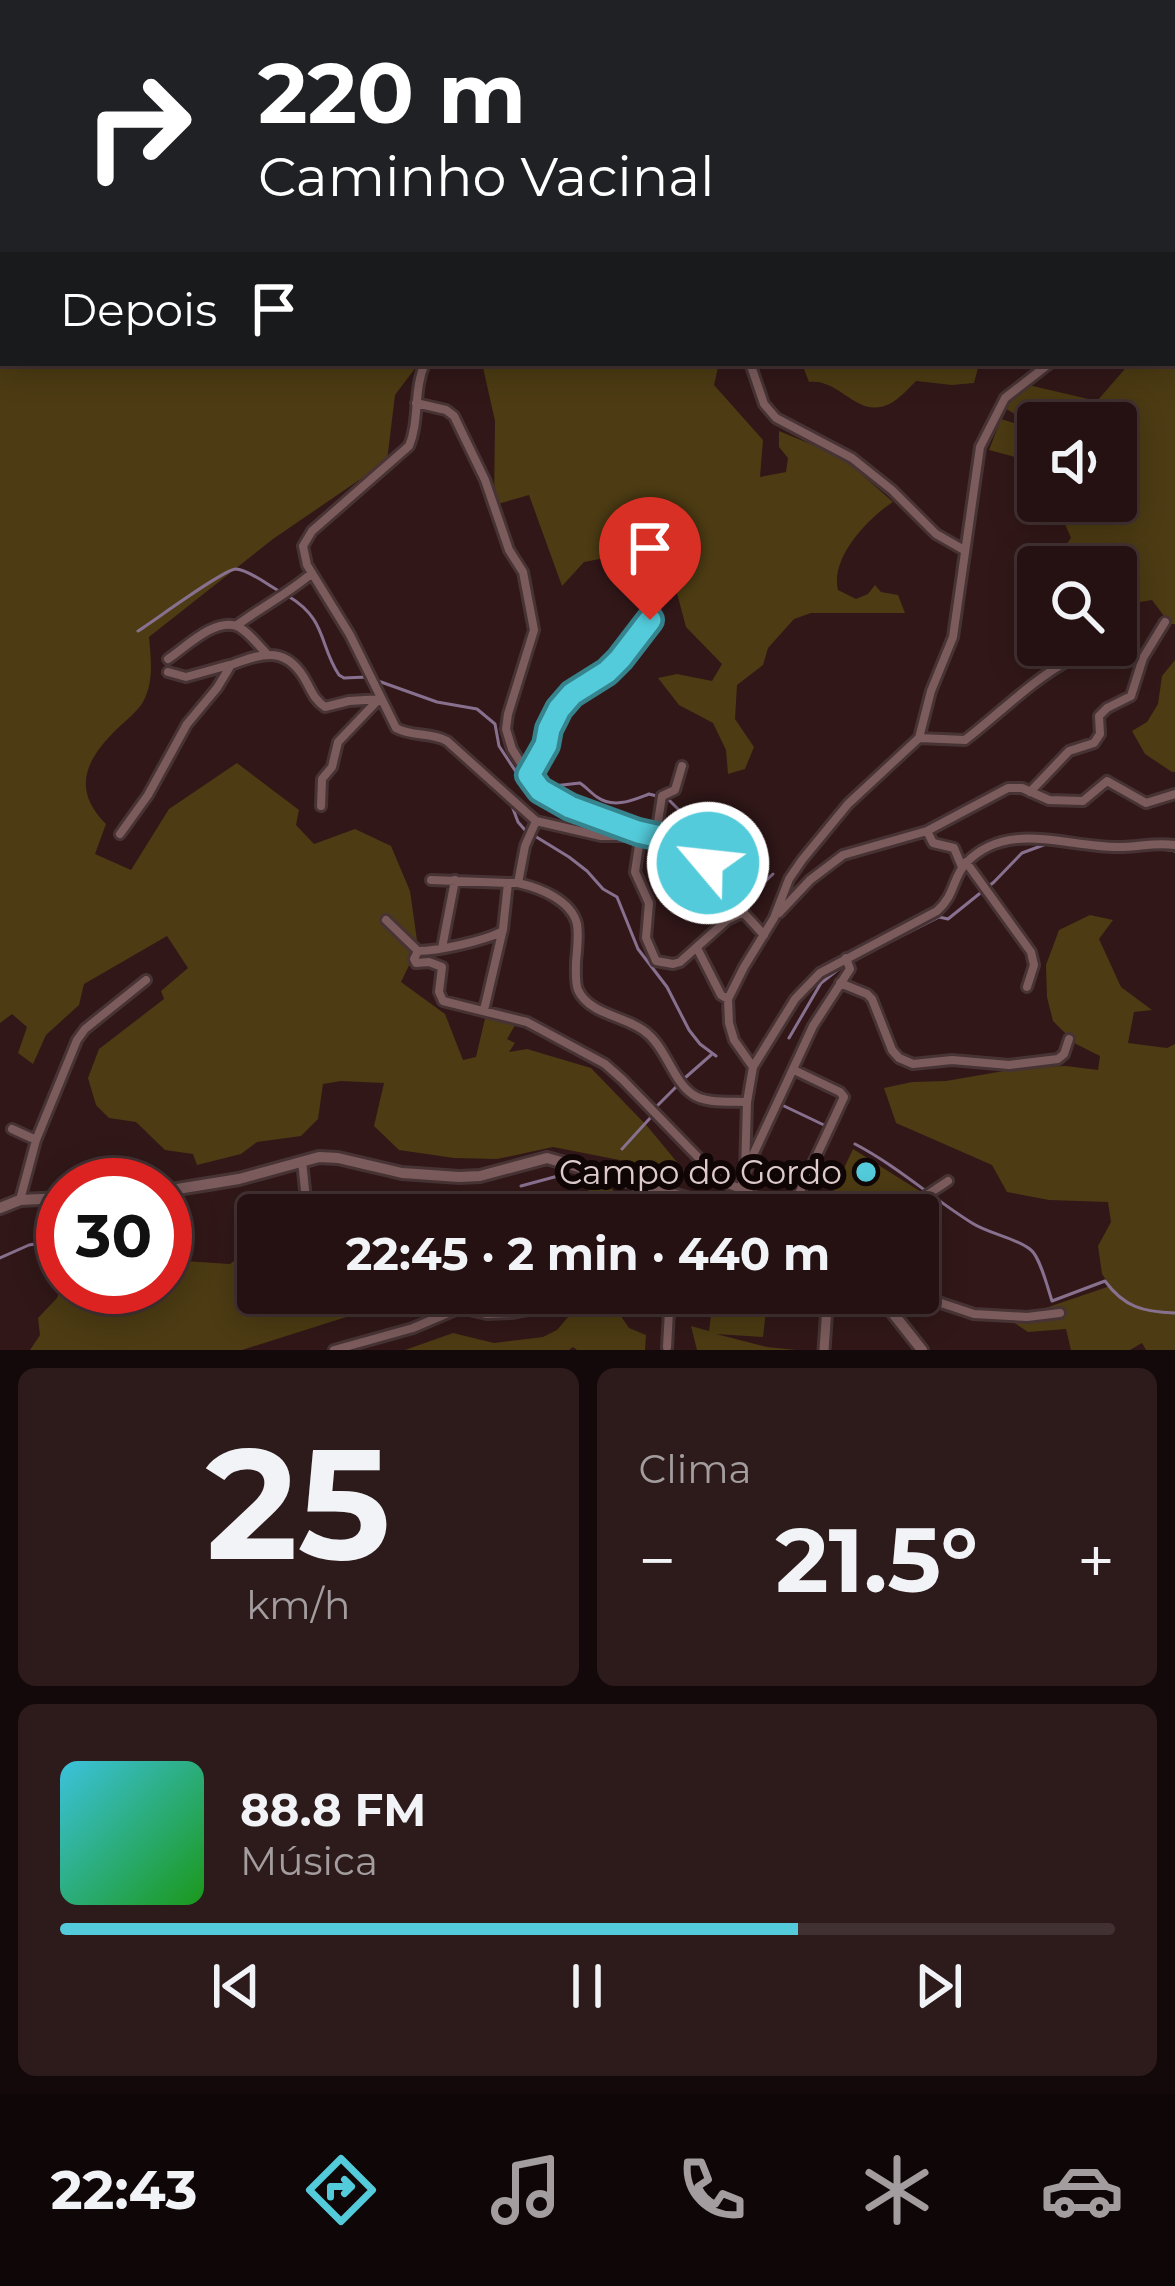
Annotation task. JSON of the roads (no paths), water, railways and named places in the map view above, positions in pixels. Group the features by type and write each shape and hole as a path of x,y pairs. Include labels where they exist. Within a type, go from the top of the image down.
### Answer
{"main road":[{"path":"192,1186 327,1156 402,1172 469,1177 547,1158 673,1194"},
{"path":"0,1208 36,1199"},
{"path":"894,1314 922,1350"}],"street":[{"path":"424,366 410,446 307,538 303,552 312,573 340,617 396,728 441,737 536,820 601,836 639,832"},
{"path":"751,366 764,404 776,418 852,458 936,534 964,550"},
{"path":"752,1067 734,1040 728,999 774,918 789,879 873,778 919,738 952,638 978,453 1008,394 1046,366"},
{"path":"416,403 454,416 485,480 508,550 523,572 534,632 513,690 506,729 529,775 540,790 570,807 682,845 705,860 764,935"},
{"path":"167,659 215,626 236,626 312,573"},
{"path":"529,775 559,709 572,694 607,672 647,627 657,589 652,573"},
{"path":"1030,792 1069,751 1094,743 1100,734 1099,716 1133,692 1142,661 1165,622"},
{"path":"236,626 266,653 293,664 320,705 380,699"},
{"path":"168,672 186,677 266,653"},
{"path":"120,834 148,795 187,724 231,664"},
{"path":"919,738 965,740 1060,666"},
{"path":"321,806 322,779 332,767 338,742 380,699"},
{"path":"656,835 662,796 674,792 682,766"},
{"path":"774,918 843,855 927,831 1008,788 1018,787 1049,800 1087,800 1107,782 1146,803 1175,794"},
{"path":"484,1010 513,883 536,820"},
{"path":"927,831 933,843 954,848 1032,956 1033,973 1027,987"},
{"path":"639,832 635,872 650,904 646,936 654,959 677,963 727,920 744,912"},
{"path":"747,1165 752,1067 804,988 820,973 937,910 950,897 964,865 994,845 1023,838 1107,847 1154,842 1175,845"},
{"path":"431,880 534,886 556,898 573,916 578,931 576,984 580,993 600,1010 648,1033 693,1095 747,1102"},
{"path":"442,949 455,880"},
{"path":"386,920 418,951 502,932"},
{"path":"697,948 728,999"},
{"path":"418,951 416,962 442,967 439,992 443,1000 527,1022 604,1064 722,1182 751,1194"},
{"path":"741,1188 747,1165 814,1026 850,969 846,958"},
{"path":"20,1200 36,1140 81,1034 146,980"},
{"path":"840,983 872,999 892,1050 913,1064 952,1060 1010,1065 1058,1059 1069,1039"},
{"path":"794,1070 844,1095 796,1194"},
{"path":"12,1129 36,1140"},
{"path":"302,1161 305,1190"},
{"path":"928,1194 948,1181"},
{"path":"939,1302 974,1314 1027,1317 1060,1313"},
{"path":"334,1350 446,1314"},
{"path":"668,1347 669,1314"},
{"path":"824,1350 827,1314"}],"waterway":[{"path":"138,631 236,569 279,591"},
{"path":"288,596 316,623 339,675 367,677 437,702 477,709 495,724 499,746 524,784 534,786"},
{"path":"544,787 580,783 610,802 649,794 668,799 728,852 756,890"},
{"path":"512,806 525,830 569,857 617,897 638,949 667,987 689,1030 716,1056"},
{"path":"852,961 939,917 948,919 1022,853 1049,843"},
{"path":"1118,850 1175,851"},
{"path":"747,906 773,874"},
{"path":"789,1038 821,983 844,965"},
{"path":"686,1077 711,1055"},
{"path":"656,1107 677,1086"},
{"path":"782,1105 826,1126"},
{"path":"622,1149 652,1116"},
{"path":"855,1144 972,1223 1031,1250 1052,1301 1105,1281 1135,1306 1175,1313"},
{"path":"521,1186 558,1176 582,1184"},
{"path":"0,1258 36,1244"}],"place":[{"name":"Campo do Gordo","path":"866,1172"}]}
